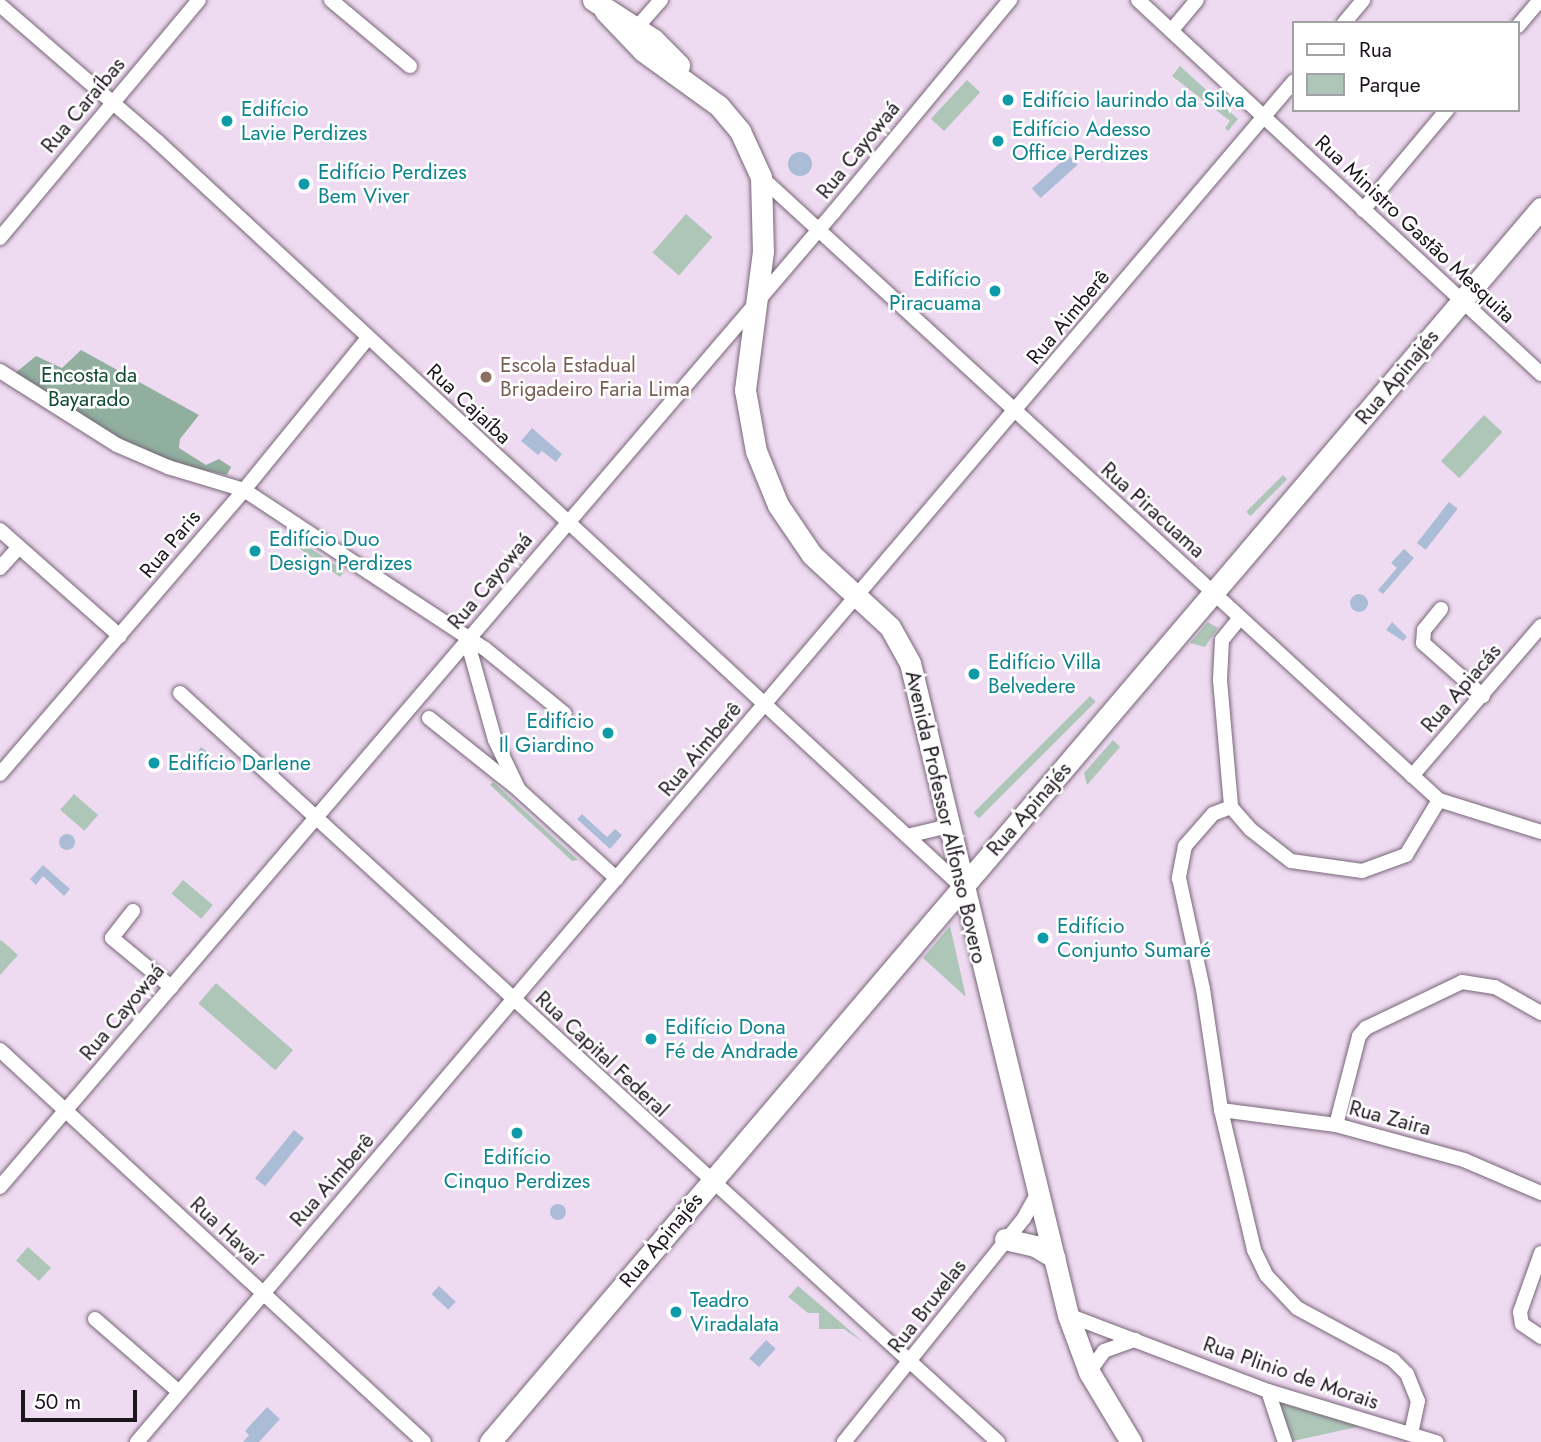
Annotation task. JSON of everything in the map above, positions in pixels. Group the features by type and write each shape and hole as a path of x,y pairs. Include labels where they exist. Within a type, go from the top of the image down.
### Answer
{"main road":[{"name":"Avenida Professor Alfonso Bovero","path":"599,5 632,33 682,67 690,81 740,131 761,177 764,226 745,390 762,469 778,505 812,555 890,627 910,663 962,887 1068,1315 1089,1371 1130,1442"},
{"name":"Rua Apinajés","path":"491,1442 1541,208"},
{"path":"1005,1239 1035,1245 1055,1258"}],"street":[{"name":"Rua Caraíbas","path":"0,239 199,0"},
{"path":"331,0 410,66"},
{"path":"632,33 661,0"},
{"name":"Rua Cayowaá","path":"0,1188 314,817 819,229 1010,0"},
{"name":"Rua Ministro Gastão Mesquita","path":"1138,0 1541,374"},
{"path":"1171,31 1197,0"},
{"path":"1346,21 1363,0"},
{"path":"1520,24 1540,0"},
{"name":"Rua Cajaíba","path":"0,5 113,102 962,887"},
{"name":"Rua Aimberê","path":"137,1442 1292,83"},
{"path":"1363,210 1445,112"},
{"name":"Rua Piracuama","path":"761,177 1213,593 1239,620 1439,800 1541,832"},
{"name":"Rua Paris","path":"0,774 244,490 368,338"},
{"path":"0,371 117,445 168,467 244,490 467,640 484,648 565,714"},
{"path":"0,530 120,636"},
{"path":"0,568 19,547"},
{"path":"1441,609 1424,630 1423,643 1483,696"},
{"path":"1239,620 1222,640 1220,665 1231,807 1283,857 1344,872 1376,868 1406,855 1439,800"},
{"name":"Rua Apiacás","path":"1412,776 1541,626"},
{"path":"467,640 495,740 519,790"},
{"name":"Rua Capital Federal","path":"180,693 710,1182 998,1442"},
{"path":"429,718 519,790 617,879"},
{"path":"1231,807 1213,814 1185,846 1179,878 1198,965 1221,1110 1254,1250 1266,1275 1297,1308 1393,1360 1407,1374 1418,1401 1412,1434"},
{"path":"907,836 948,826"},
{"path":"133,911 112,937 171,986"},
{"path":"1336,1125 1359,1036 1366,1028 1462,982 1495,987 1541,1013"},
{"name":"Rua Havaí","path":"0,1050 425,1442"},
{"name":"Rua Zaira","path":"1221,1110 1336,1125 1464,1160 1541,1193"},
{"name":"Rua Bruxelas","path":"844,1442 910,1362 1038,1193"},
{"path":"1541,1252 1521,1312 1522,1324 1541,1337"},
{"name":"Rua Plinio de Morais","path":"1068,1315 1268,1391 1436,1442"},
{"path":"95,1319 179,1392"},
{"path":"1089,1371 1104,1351 1135,1340"},
{"path":"1268,1391 1285,1442"}],"green space":[{"path":"1180,66 1238,119 1228,131 1225,128 1230,121 1172,76"},
{"path":"967,80 980,92 944,131 931,119"},
{"path":"686,214 712,237 679,275 653,252"},
{"name":"Encosta da Bayarado","path":"81,350 199,415 180,439 179,448 206,465 219,459 231,467 227,475 180,465 125,442 14,374 36,356 62,368"},
{"path":"1484,415 1502,432 1459,478 1441,461"},
{"path":"1283,475 1287,479 1250,516 1246,512"},
{"path":"296,539 345,571 340,577 293,544"},
{"path":"1208,622 1218,628 1205,647 1190,643"},
{"path":"1090,696 1096,702 979,818 973,813"},
{"path":"1113,740 1120,747 1087,785 1084,773"},
{"path":"493,782 578,860 572,861 490,785"},
{"path":"74,794 98,815 84,831 60,810"},
{"path":"183,880 213,905 201,919 171,894"},
{"path":"950,926 966,997 923,958"},
{"path":"0,941 18,955 0,975"},
{"path":"216,983 293,1050 275,1070 198,1003"},
{"path":"28,1247 51,1268 39,1281 16,1260"},
{"path":"798,1286 864,1343 844,1329 819,1329 819,1313 808,1313 788,1297"},
{"path":"1277,1396 1362,1426 1293,1441"}],"water":[{"path":"800,152 809,155 812,164 809,173 800,176 791,173 788,164 791,155"},
{"path":"1069,155 1078,165 1041,198 1032,188"},
{"path":"532,428 562,454 556,462 542,451 538,455 521,441"},
{"path":"1449,502 1458,509 1426,550 1417,543"},
{"path":"1404,549 1414,558 1383,594 1378,590 1397,568 1391,563"},
{"path":"1359,594 1365,597 1368,603 1365,609 1359,612 1353,609 1350,603 1353,597"},
{"path":"1392,622 1407,637 1403,641 1386,630"},
{"path":"201,747 211,755 197,771 190,765"},
{"path":"582,814 607,837 615,829 622,835 610,849 577,819"},
{"path":"67,834 73,836 73,848 67,850 61,848 59,842 61,836"},
{"path":"43,865 70,889 64,896 43,876 36,885 30,879"},
{"path":"294,1130 304,1138 265,1186 255,1178"},
{"path":"555,1204 561,1204 566,1212 564,1218 555,1220 550,1215 550,1209"},
{"path":"439,1286 456,1302 448,1310 431,1294"},
{"path":"766,1340 776,1349 759,1367 749,1359"},
{"path":"267,1407 280,1419 259,1442 243,1442 249,1435 245,1431"}],"place":[{"name":"Edifício laurindo da Silva","path":"1008,100"},
{"name":"Edifício Lavie Perdizes","path":"227,121"},
{"name":"Edifício Adesso Office Perdizes","path":"998,141"},
{"name":"Edifício Perdizes Bem Viver","path":"304,184"},
{"name":"Edifício Piracuama","path":"995,291"},
{"name":"Escola Estadual Brigadeiro Faria Lima","path":"486,377"},
{"name":"Edifício Duo Design Perdizes","path":"255,551"},
{"name":"Edifício Villa Belvedere","path":"974,674"},
{"name":"Edifício Il Giardino","path":"608,733"},
{"name":"Edifício Darlene","path":"154,763"},
{"name":"Edifício Conjunto Sumaré","path":"1043,938"},
{"name":"Edifício Dona Fé de Andrade","path":"651,1039"},
{"name":"Edifício Cinquo Perdizes","path":"517,1133"},
{"name":"Teadro Viradalata","path":"676,1312"}]}
